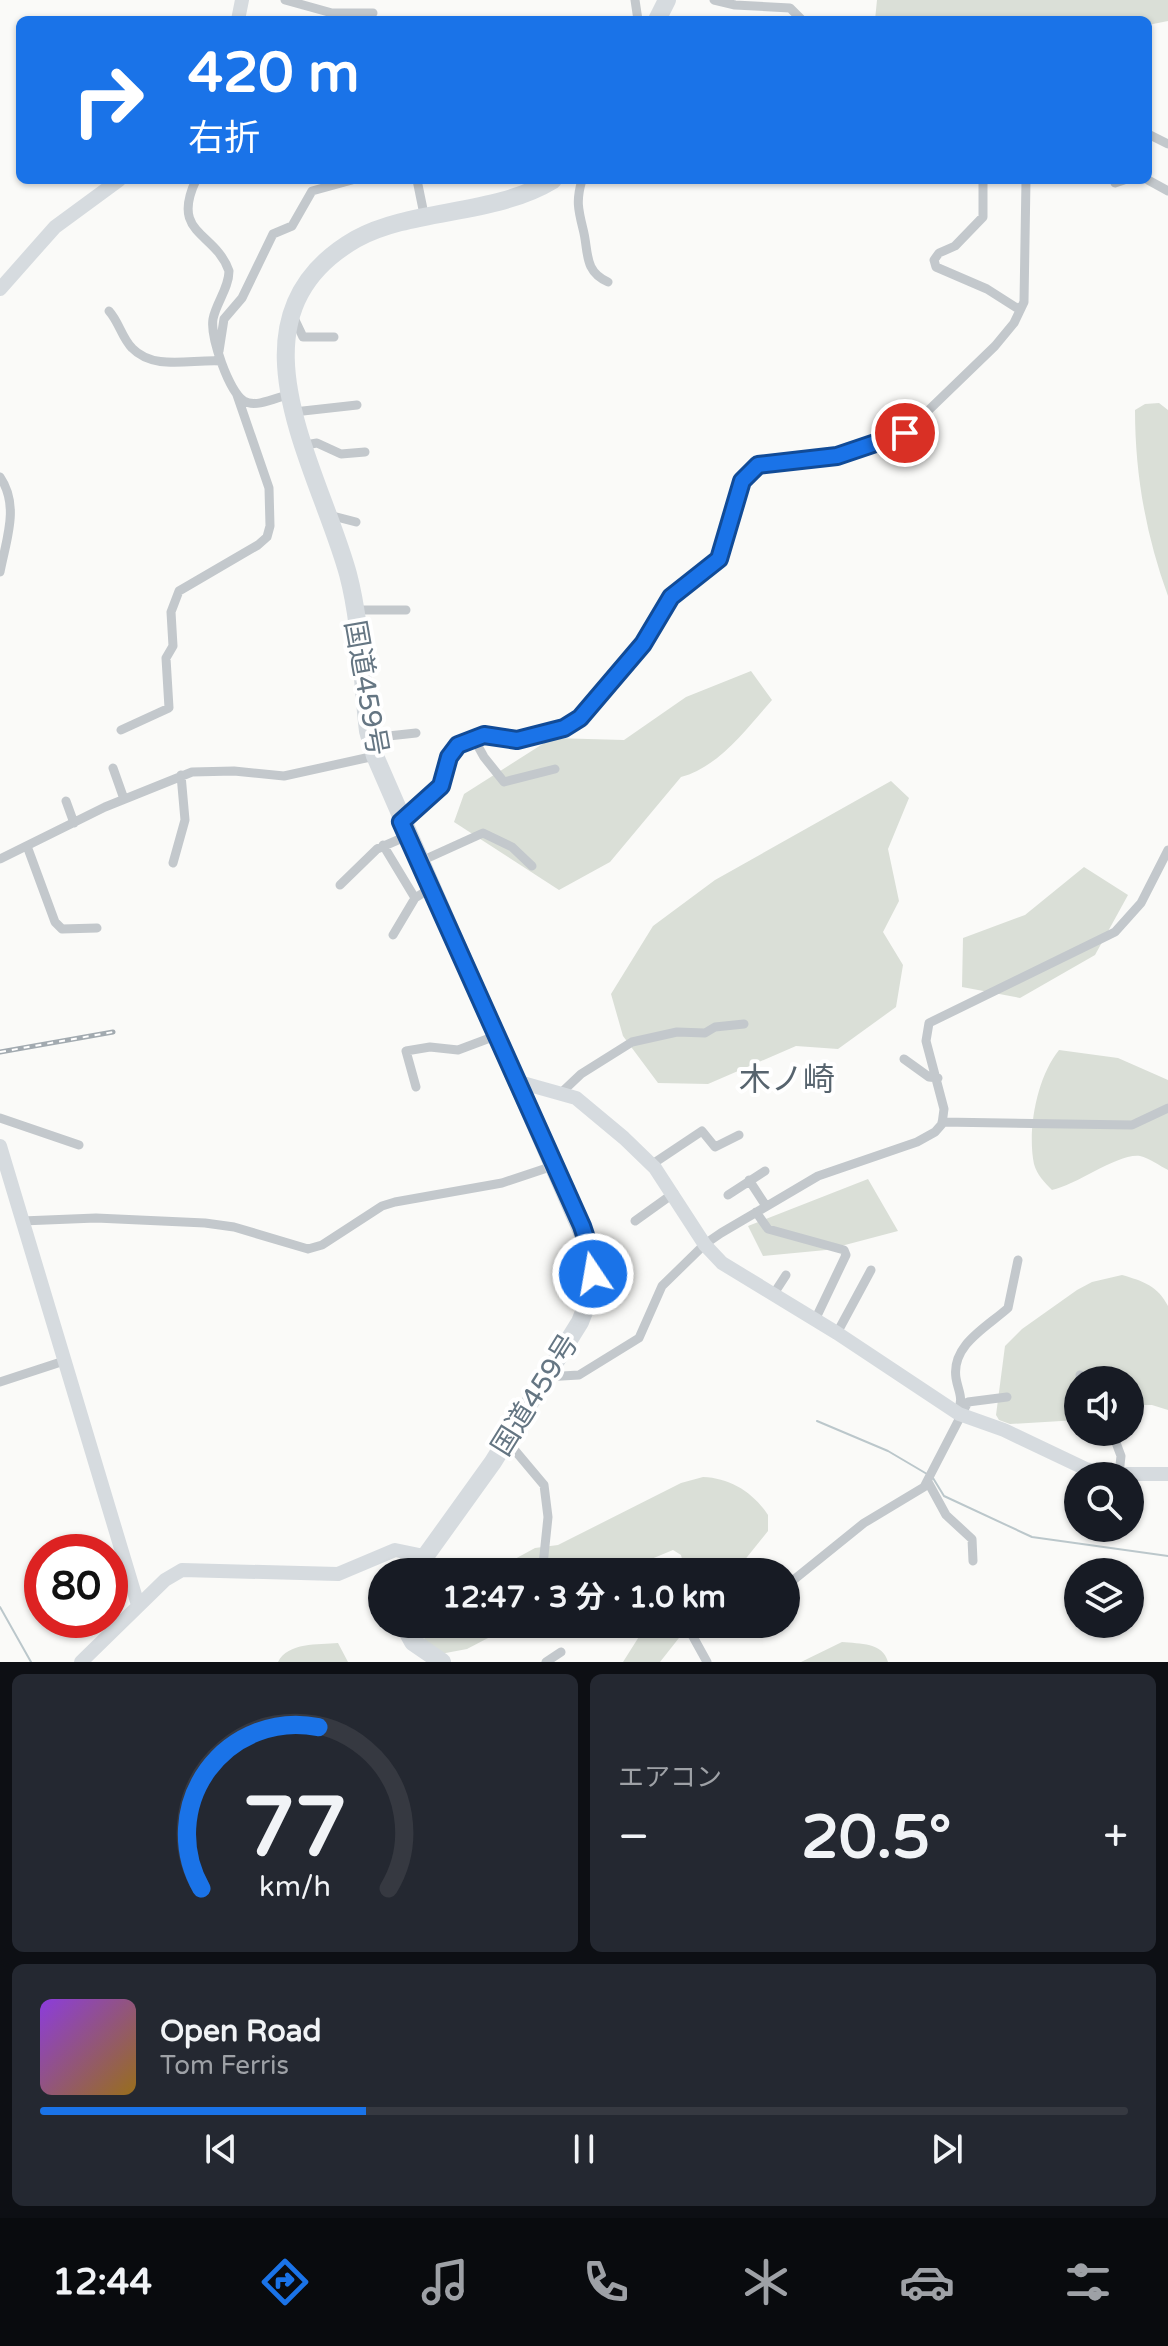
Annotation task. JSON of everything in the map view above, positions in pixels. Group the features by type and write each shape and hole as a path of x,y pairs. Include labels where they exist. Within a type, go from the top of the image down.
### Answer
{"highway":[{"name":"国道459号","path":"423,1558 507,1441 580,1322 593,1289 591,1253 498,1035 423,893 419,862 372,747 349,579 290,404 284,356 291,316 315,272 343,248 372,231 425,219 521,188"},
{"path":"411,1638 442,1662"}],"street":[{"path":"285,0 332,13 373,13"},
{"path":"714,0 735,5 790,8 798,16"},
{"path":"0,289 55,227 114,184"},
{"path":"121,730 169,708 166,658 173,646 171,612 179,591 258,545 268,533 269,488 237,395 220,358 212,326 229,271 222,258 192,225 187,204 194,184"},
{"path":"220,358 221,326 242,298 273,234 292,226 312,191 337,184"},
{"path":"418,184 425,219"},
{"path":"581,184 576,205 584,231 586,258 596,275 608,282"},
{"path":"983,184 983,217 955,246 939,253 934,260 936,267 987,289 1020,310"},
{"path":"340,885 404,829 441,786 452,749 484,735 517,740 573,723 643,644 671,597 719,559 742,481 750,470 758,465 847,453 914,428 995,346 1020,310 1025,292 1026,184"},
{"path":"109,311 131,347 155,363 220,358"},
{"path":"291,316 298,321 303,337 334,337"},
{"path":"237,395 245,402 254,403 357,405"},
{"path":"305,445 317,443 341,454 365,452"},
{"path":"0,477 8,490 11,509 0,572"},
{"path":"329,515 356,522"},
{"path":"353,610 406,610"},
{"path":"0,859 181,775 234,771 284,776 416,733"},
{"path":"474,739 504,782 555,769"},
{"path":"113,768 124,799"},
{"path":"173,863 185,820 181,775"},
{"path":"66,801 74,823"},
{"path":"419,862 483,833 512,847 532,866"},
{"path":"383,845 423,893 393,935"},
{"path":"27,846 55,922 62,929 97,928"},
{"path":"545,1377 579,1375 639,1338 662,1286 705,1244 818,1176 917,1142 935,1132 942,1122 944,1109 926,1041 929,1023 1115,932 1141,903 1168,850"},
{"path":"562,1092 581,1074 632,1042 677,1032 705,1033 715,1027 744,1024"},
{"path":"416,1087 406,1051 430,1047 458,1050 498,1035"},
{"path":"904,1059 929,1077 938,1078"},
{"path":"519,1082 562,1092 584,1104 651,1165 674,1193 705,1244 722,1263 837,1333 958,1414 1004,1430 1071,1462"},
{"path":"942,1122 1132,1125 1168,1108"},
{"path":"0,1118 79,1145"},
{"path":"651,1165 702,1131 715,1147 739,1135"},
{"path":"0,1146 138,1605"},
{"path":"22,1221 96,1218 205,1223 234,1227 308,1249 322,1245 382,1206 516,1180 554,1166"},
{"path":"728,1195 765,1171"},
{"path":"749,1180 766,1206"},
{"path":"635,1221 674,1193"},
{"path":"756,1212 768,1229 844,1250 846,1255 815,1320"},
{"path":"800,1575 864,1523 905,1501 928,1482 958,1414 961,1396 955,1377 957,1359 984,1326 1008,1308 1018,1260"},
{"path":"837,1333 871,1270"},
{"path":"773,1295 786,1275"},
{"path":"0,1382 64,1361"},
{"path":"958,1414 972,1400 1007,1397"},
{"path":"507,1441 544,1485 548,1517 544,1558"},
{"path":"1144,1474 1168,1474"},
{"path":"928,1482 946,1515 972,1539 973,1561"},
{"path":"376,1558 395,1550 409,1558"},
{"path":"81,1662 165,1580 182,1570 338,1574 368,1561"},
{"path":"694,1638 707,1662"},
{"path":"546,1662 561,1652"}],"shaded area":[{"path":"877,0 1168,0 1168,21 1152,24 1152,16 875,16"},
{"path":"1159,403 1168,410 1168,596 1143,504 1137,458 1135,410 1145,404"},
{"path":"751,671 772,700 753,722 720,756 681,777 610,862 559,890 454,822 464,794 552,738 624,740 686,697"},
{"path":"891,781 909,798 888,849 899,901 883,932 903,965 896,1007 838,1049 796,1046 708,1084 658,1083 623,1036 611,994 653,926 715,880"},
{"path":"1084,867 1128,895 1095,955 1020,998 962,987 963,938 1025,915"},
{"path":"1059,1050 1118,1058 1168,1080 1168,1170 1143,1157 1131,1156 1062,1187 1052,1190 1047,1185 1034,1164 1033,1120 1045,1074"},
{"path":"868,1179 898,1231 826,1250 763,1256 748,1226"},
{"path":"1122,1275 1149,1285 1168,1306 1168,1410 1144,1405 1144,1366 1064,1366 1064,1421 1010,1424 999,1420 996,1415 1005,1346 1022,1329 1092,1282"},
{"path":"703,1477 722,1480 740,1488 755,1500 768,1515 768,1531 746,1558 682,1558 673,1550 654,1558 517,1558 535,1548 558,1545 681,1483"},
{"path":"424,1638 488,1638 467,1649 435,1655"},
{"path":"638,1638 679,1638 660,1662 623,1662"},
{"path":"842,1642 876,1647 888,1662 801,1662"},
{"path":"338,1643 348,1662 278,1662 296,1648"}],"waterway":[{"path":"817,1421 888,1451 927,1474"},
{"path":"933,1478 944,1496 1032,1537 1168,1556"},
{"path":"0,1607 31,1662"}],"railway":[{"path":"0,1052 113,1032"}],"district":[{"name":"木ノ崎","path":"787,1080"}],"route":[{"path":"593,1274 591,1253 582,1226 401,822 416,807 434,796 441,786 452,749 458,745 484,735 517,740 564,728 580,718 654,630 671,597 719,559 736,497 750,470 758,465 837,456 905,433"}]}
